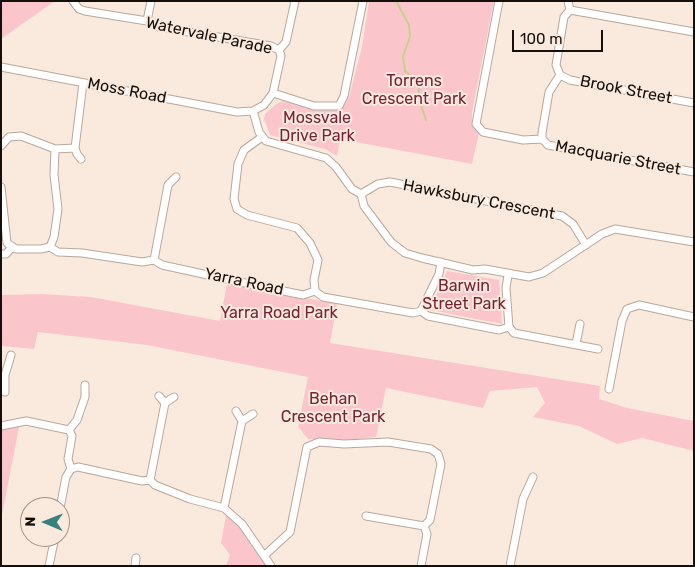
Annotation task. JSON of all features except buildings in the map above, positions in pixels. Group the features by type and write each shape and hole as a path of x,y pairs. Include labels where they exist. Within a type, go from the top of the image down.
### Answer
{"street":[{"name":"Watervale Parade","path":"73,1 79,9 85,12 148,21 159,27 271,46 279,50 281,64 273,94"},
{"path":"148,21 151,1"},
{"path":"279,50 286,42 295,1"},
{"path":"363,1 344,96 339,106 314,106 273,94 264,105 253,111 262,137 271,144 326,158 336,167 352,189 360,194 364,206 391,242 405,253 508,275 529,277 543,273 615,229 694,242"},
{"path":"499,1 476,124 483,132 523,140 542,139"},
{"path":"568,1 570,10 694,32"},
{"name":"Brook Street","path":"570,10 564,17 556,65 560,75 570,80 694,103"},
{"name":"Moss Road","path":"1,67 236,112 253,111"},
{"name":"Brook Street","path":"553,83 560,75"},
{"path":"81,158 76,154 75,148 83,83"},
{"name":"Macquarie Street","path":"553,83 547,101 542,139 548,145 694,172"},
{"path":"1,144 9,137 21,136 55,149 75,148"},
{"path":"262,137 244,150 238,164 234,199 237,209 247,215 297,228 310,243 318,260 314,280 315,291"},
{"path":"50,247 54,237 58,209 54,175 55,149"},
{"path":"154,260 168,185 176,177"},
{"name":"Hawksbury Crescent","path":"360,194 378,184 390,182 562,216 573,224 586,245"},
{"path":"1,187 6,236 12,247 6,254 1,254"},
{"name":"Yarra Road","path":"12,247 16,249 50,247 58,252 72,252 142,262 154,260 162,265 303,295 315,291 323,297 413,313 422,311 428,316 499,330 509,327"},
{"path":"422,311 439,274 441,262"},
{"path":"508,275 506,288 509,327 514,333 598,349"},
{"path":"609,389 620,329 627,309 638,306 694,317"},
{"path":"576,344 580,324"},
{"path":"5,392 3,375 11,355"},
{"path":"69,430 77,420 85,397 85,385"},
{"path":"159,396 165,403"},
{"path":"150,480 165,403 174,398"},
{"path":"224,508 242,421 236,411"},
{"path":"242,421 253,414"},
{"path":"1,426 26,421 69,430"},
{"path":"69,430 72,436 68,459 71,469"},
{"path":"265,555 290,532 304,455 307,447 320,442 344,444 388,442 431,449 438,454 440,464 430,520 424,526"},
{"path":"62,497 66,477 71,469 78,467 142,481 150,480"},
{"path":"510,566 523,499 533,477"},
{"path":"150,480 155,486 190,499 224,508 242,524 271,566"},
{"path":"366,516 424,526"},
{"path":"421,566 427,534 424,526"},
{"path":"49,566 53,547"}],"green space":[{"path":"1,1 55,1 1,39"},
{"name":"Torrens Crescent Park","path":"369,1 494,1 472,112 472,124 479,133 472,164 340,139 337,156 325,149 270,135 264,119 265,114 276,104 283,101 330,110 341,109 349,97 362,47"},
{"name":"Barwin Street Park","path":"447,271 499,280 502,324 430,310"},
{"path":"227,283 337,304 330,343 600,386 599,399 627,408 694,421 694,451 642,438 617,444 579,426 533,417 545,403 537,387 490,391 483,408 386,388 376,437 349,440 308,439 298,427 308,377 147,345 38,332 34,349 1,346 1,295 41,294 91,297 220,321"},
{"path":"19,427 1,520 1,430"},
{"path":"226,515 240,527 267,566 226,566 230,555 221,543"}],"waterway":[{"path":"396,1 409,25 410,37 403,56 405,71 419,83 419,99 426,120"}],"park label":[{"name":"Mossvale Drive Park","path":"317,127"},
{"name":"Yarra Road Park","path":"279,313"},
{"name":"Behan Crescent Park","path":"333,408"}]}
